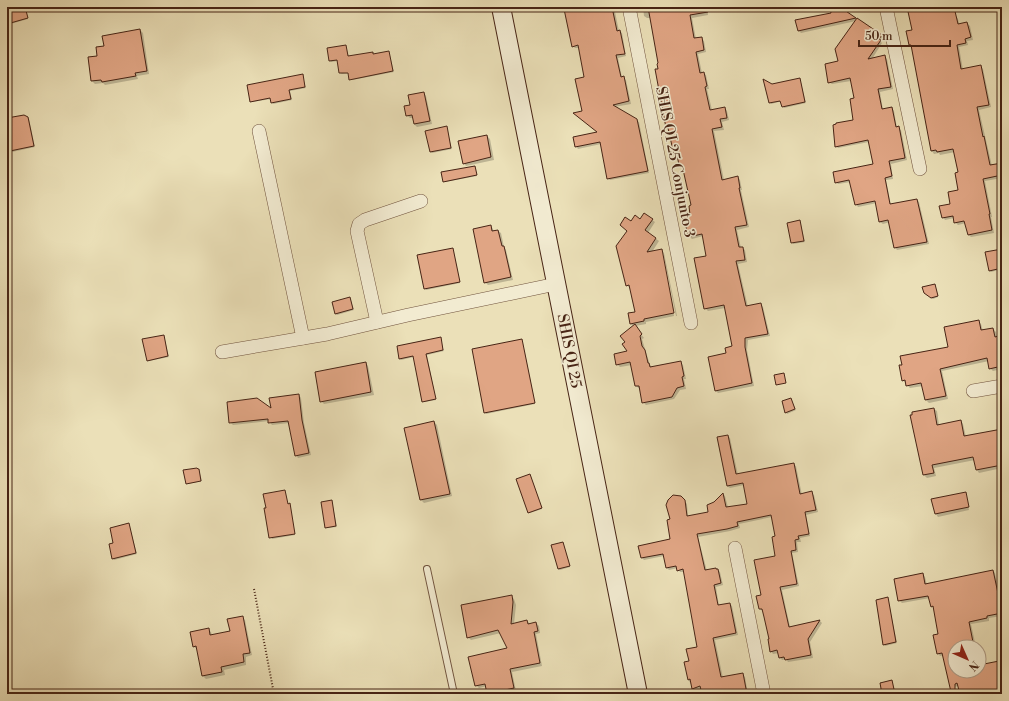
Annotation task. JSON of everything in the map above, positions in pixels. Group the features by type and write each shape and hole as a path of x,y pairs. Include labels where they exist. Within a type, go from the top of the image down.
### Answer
{"street":[{"name":"SHIS QI 25","path":"501,7 638,694"},
{"name":"SHIS QI 25 Conjunto 3","path":"629,7 691,323"},
{"path":"886,7 920,169"},
{"path":"258,132 302,338"},
{"path":"376,322 357,231 359,224 365,220 421,201"},
{"path":"222,352 302,338 556,284"},
{"path":"973,391 1002,386"},
{"path":"734,548 764,694"}],"lane":[{"path":"427,569 454,694"}],"path":[{"path":"254,589 274,694"}],"building":[{"path":"25,7 28,18 7,24 7,12"},
{"path":"573,7 612,7 617,31 620,30 625,54 616,55 621,77 624,76 629,101 613,105 637,119 648,171 607,179 600,142 575,147 573,137 597,132 573,113 582,111 575,79 584,77 578,45 572,47 564,9"},
{"path":"648,7 708,7 708,12 690,15 694,38 702,37 704,50 696,52 700,73 704,72 707,86 705,87 710,110 725,107 727,118 720,119 722,127 712,129 722,180 738,176 747,225 735,227 739,247 743,247 745,260 736,261 746,306 761,303 768,334 745,338 745,347 752,383 715,391 708,357 726,353 725,348 732,346 724,305 704,309 694,258 706,256 702,234 688,237 684,216 690,215 689,206 691,205 682,165 679,165 677,155 674,155 668,128 666,128 655,69 658,69 658,63"},
{"path":"830,7 840,7 856,18 798,31 795,20 831,13"},
{"path":"907,7 954,7 958,24 967,22 971,37 965,39 966,43 957,45 961,69 981,65 989,105 977,107 983,137 984,136 990,165 1002,163 1002,175 983,179 992,230 968,235 964,221 954,223 953,216 942,218 939,206 950,204 948,192 958,190 955,173 958,172 953,149 937,152 936,150 931,151 911,45 909,45 906,31 912,30"},
{"path":"857,18 882,35 879,39 881,40 868,59 885,55 891,87 878,89 882,109 892,107 896,127 899,126 905,158 889,161 892,176 885,178 890,204 917,199 927,242 894,248 888,220 879,222 875,201 855,205 849,180 835,183 833,172 873,164 868,140 835,147 833,125 836,123 853,120 850,99 854,98 850,78 828,83 825,64 838,61 835,49"},
{"path":"140,29 147,71 135,73 136,76 102,82 101,80 91,81 88,57 97,56 96,47 104,46 102,36"},
{"path":"346,45 348,56 389,51 393,71 349,80 348,73 339,73 337,60 329,61 327,48"},
{"path":"303,74 305,87 289,90 291,99 271,103 270,98 250,102 247,85"},
{"path":"800,78 805,102 782,107 780,101 769,103 763,79 772,84"},
{"path":"424,92 430,121 414,124 412,115 406,116 404,106 410,105 408,95"},
{"path":"24,115 28,117 34,146 10,151 7,137 7,118"},
{"path":"447,126 451,148 430,152 425,131"},
{"path":"487,135 491,157 463,164 458,141"},
{"path":"475,166 477,175 443,182 441,172"},
{"path":"644,213 653,219 645,230 656,238 647,252 662,249 674,313 644,319 644,321 630,324 628,313 635,312 629,285 626,286 616,246 627,231 620,225 625,217 631,221 635,215 640,219"},
{"path":"800,220 804,241 791,243 787,223"},
{"path":"491,225 492,231 498,230 502,246 504,246 511,277 484,283 473,229"},
{"path":"453,248 460,282 424,289 417,255"},
{"path":"1002,249 1002,268 989,271 985,252"},
{"path":"935,284 938,296 931,298 924,293 922,287"},
{"path":"350,297 353,309 335,314 332,302"},
{"path":"979,320 981,330 993,328 995,337 1002,335 1002,366 989,369 987,358 940,369 946,396 925,400 921,383 906,386 905,380 902,381 899,365 902,365 900,356 948,347 944,327"},
{"path":"635,324 642,334 640,336 642,346 645,350 650,367 681,361 684,386 677,388 672,397 642,403 639,386 635,386 630,362 616,365 614,354 627,351 622,344 625,342 620,336"},
{"path":"164,335 168,356 147,361 142,339"},
{"path":"441,337 443,350 426,354 436,399 422,402 413,356 399,359 397,346"},
{"path":"522,339 535,403 484,413 472,349"},
{"path":"366,362 371,392 320,402 315,372"},
{"path":"784,373 786,383 776,385 774,375"},
{"path":"299,394 302,420 309,453 295,456 288,421 268,423 268,419 229,423 227,402 257,398 271,408 269,398"},
{"path":"791,398 795,409 785,413 782,401"},
{"path":"934,408 937,425 961,420 964,436 1002,429 1002,465 976,470 973,457 932,465 934,473 923,475 910,415 912,415 912,412"},
{"path":"434,421 450,494 420,500 404,428"},
{"path":"728,435 736,474 794,463 800,494 812,491 816,510 805,512 809,534 798,536 799,539 795,540 796,550 791,551 797,584 780,587 789,627 820,620 808,639 811,655 785,660 784,657 779,658 777,650 770,652 769,639 762,609 759,609 756,596 761,595 754,560 775,556 772,537 775,536 771,515 737,522 738,526 727,529 697,534 705,570 718,569 721,583 714,585 718,605 730,603 736,633 713,638 721,677 743,673 747,694 702,694 700,686 692,689 690,679 688,680 684,662 689,661 686,649 697,647 683,569 677,571 676,566 666,568 663,554 641,558 638,546 670,539 667,520 670,519 666,505 668,500 673,495 681,496 685,500 687,516 708,512 707,505 714,502 723,493 726,507 747,504 743,483 727,486 717,437"},
{"path":"199,469 201,481 186,484 183,470"},
{"path":"530,474 542,508 528,513 516,479"},
{"path":"285,490 288,504 290,503 295,534 269,538 263,494"},
{"path":"966,492 969,507 935,514 931,499"},
{"path":"332,500 336,526 325,528 321,502"},
{"path":"129,523 136,553 112,559 109,544 113,543 110,528"},
{"path":"563,542 570,566 558,569 551,545"},
{"path":"993,570 999,598 1001,598 1002,613 969,622 972,639 947,639 947,675 942,653 937,654 933,635 938,634 933,606 931,607 928,596 898,601 894,579 923,573 925,584"},
{"path":"512,595 513,602 511,624 527,620 528,624 536,622 538,631 534,632 540,663 510,669 514,688 487,694 485,684 475,686 468,657 507,648 498,630 467,638 461,605"},
{"path":"888,597 896,642 883,645 876,600"},
{"path":"243,616 250,653 243,654 244,662 221,667 222,672 202,676 196,646 193,647 190,632 209,628 210,635 230,631 227,619"},
{"path":"999,661 1002,677 1002,690 988,693 988,690 971,694 960,694 957,683 955,684 955,691 951,692 948,679 987,679 987,663"},
{"path":"892,680 895,694 882,694 880,683"}]}
